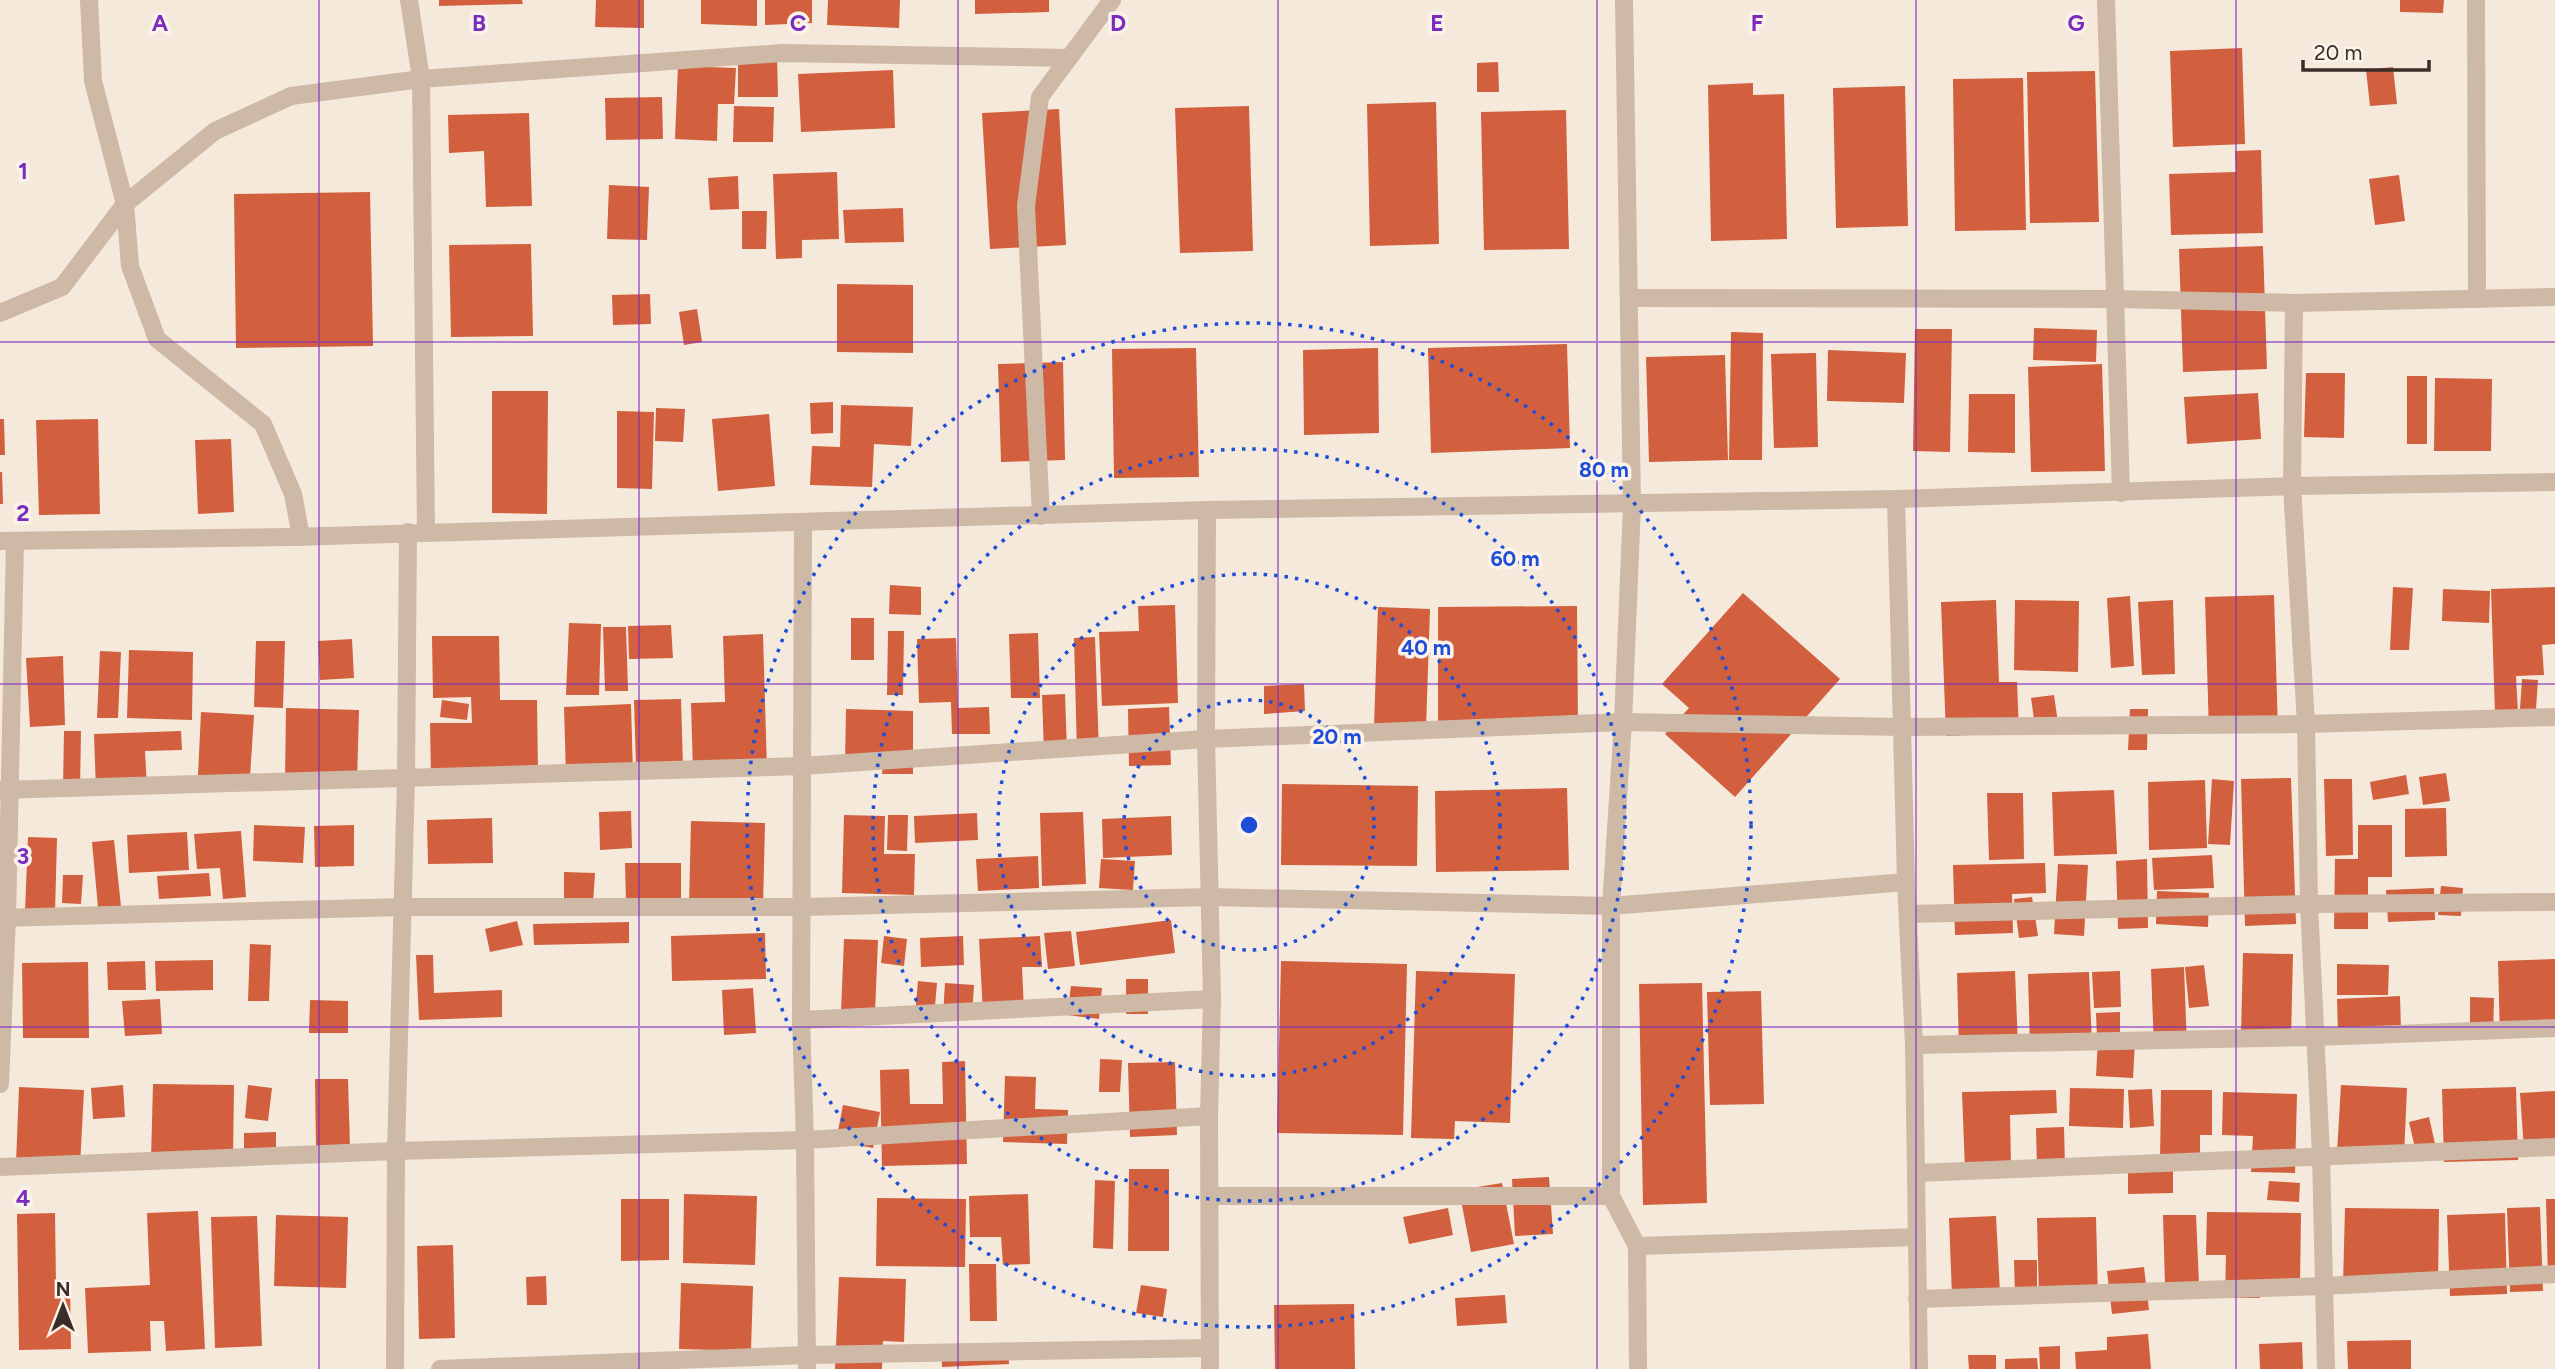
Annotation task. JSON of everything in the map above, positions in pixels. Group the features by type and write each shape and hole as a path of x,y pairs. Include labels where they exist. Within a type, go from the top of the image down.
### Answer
{"street":[{"path":"89,0 93,81 125,204 130,266 157,340 263,424 293,494 301,537"},
{"path":"395,1369 396,1151 406,779 417,532 421,79 409,0"},
{"path":"1041,516 1026,206 1040,97 1112,0"},
{"path":"1624,0 1632,505 1623,722 1611,906 1611,1196 1637,1246 1638,1369"},
{"path":"2106,0 2121,493"},
{"path":"2476,0 2477,299"},
{"path":"0,313 62,287 125,204 215,131 291,96 421,79 782,53 1069,58"},
{"path":"1629,298 2114,299 2294,303 2555,297"},
{"path":"2294,303 2292,486 2306,724 2309,904 2321,1155 2326,1369"},
{"path":"0,1084 7,541 301,537 1207,510 1632,505 2292,486 2555,482"},
{"path":"1896,499 1906,882 1910,914 1914,1045 1919,1369"},
{"path":"1207,510 1206,739 1212,999 1209,1116 1210,1369"},
{"path":"803,523 801,1020 807,1362"},
{"path":"4,790 802,766 1206,739 1623,722 1904,727 2306,724 2555,717"},
{"path":"3,918 403,907 802,907 1210,897 1611,906 1906,882"},
{"path":"1910,914 2309,904 2555,902"},
{"path":"801,1020 1212,999"},
{"path":"1914,1045 2316,1037 2555,1028"},
{"path":"0,1167 396,1151 805,1140 1209,1116"},
{"path":"1917,1173 2555,1147"},
{"path":"1210,1196 1611,1196"},
{"path":"1637,1246 1916,1237"},
{"path":"1917,1299 2324,1286 2555,1274"},
{"path":"440,1369 807,1362 1209,1348"}],"building":[{"path":"439,0 522,0 523,4 439,6"},
{"path":"596,0 644,0 644,28 595,27"},
{"path":"701,0 757,0 757,26 701,24"},
{"path":"765,0 812,0 812,23 765,25"},
{"path":"828,0 900,0 899,28 827,25"},
{"path":"975,0 1049,0 1049,12 975,14"},
{"path":"2400,0 2444,0 2443,13 2400,12"},
{"path":"2242,48 2245,144 2173,147 2170,51"},
{"path":"777,54 778,97 738,97 738,55"},
{"path":"1498,62 1499,92 1477,92 1477,63"},
{"path":"678,66 736,68 734,104 718,104 717,141 675,139"},
{"path":"2393,67 2397,104 2370,106 2366,70"},
{"path":"893,70 895,128 801,132 798,74"},
{"path":"2095,71 2099,222 2030,223 2027,72"},
{"path":"2023,78 2026,230 1955,231 1953,79"},
{"path":"1753,83 1753,95 1784,94 1787,239 1711,241 1708,85"},
{"path":"1905,86 1908,226 1836,228 1833,88"},
{"path":"662,97 663,139 606,140 605,98"},
{"path":"1436,102 1439,244 1370,246 1367,104"},
{"path":"734,106 774,107 773,142 733,142"},
{"path":"1249,106 1253,251 1180,253 1175,108"},
{"path":"1059,109 1066,245 990,249 982,113"},
{"path":"1566,110 1569,249 1484,250 1481,112"},
{"path":"529,113 532,206 486,207 484,151 449,153 448,115"},
{"path":"2261,150 2263,233 2171,235 2169,174 2236,172 2235,151"},
{"path":"837,172 839,239 802,240 802,258 776,259 773,174"},
{"path":"2399,175 2405,221 2375,225 2369,179"},
{"path":"738,176 739,209 710,210 708,178"},
{"path":"609,185 649,187 647,240 607,239"},
{"path":"370,192 373,346 236,348 234,194"},
{"path":"903,208 904,242 845,243 843,210"},
{"path":"742,211 767,211 766,249 742,249"},
{"path":"531,244 533,336 451,337 449,245"},
{"path":"2263,246 2267,369 2183,372 2179,249"},
{"path":"837,284 913,285 913,353 837,352"},
{"path":"650,294 651,324 613,325 612,295"},
{"path":"697,309 702,342 684,345 679,312"},
{"path":"2034,328 2097,330 2096,362 2033,360"},
{"path":"1915,329 1952,329 1950,452 1913,451"},
{"path":"1731,332 1763,333 1762,460 1729,460"},
{"path":"1567,344 1570,448 1431,453 1428,348"},
{"path":"1196,348 1199,477 1114,478 1112,349"},
{"path":"1378,348 1379,433 1304,435 1303,350"},
{"path":"1828,350 1906,353 1904,403 1827,401"},
{"path":"1816,353 1818,447 1774,448 1771,354"},
{"path":"1725,355 1728,460 1649,462 1646,357"},
{"path":"1063,362 1065,460 1001,462 998,364"},
{"path":"2102,364 2105,471 2031,472 2028,367"},
{"path":"2306,373 2345,373 2344,438 2304,437"},
{"path":"2407,376 2427,376 2427,444 2407,444"},
{"path":"2435,378 2492,379 2491,451 2434,451"},
{"path":"492,391 548,391 547,514 492,513"},
{"path":"2258,393 2261,439 2187,444 2184,397"},
{"path":"1969,394 2015,394 2015,453 1968,452"},
{"path":"833,402 833,433 811,434 810,403"},
{"path":"841,405 913,407 911,446 874,444 872,487 810,485 812,446 840,447"},
{"path":"656,408 685,409 683,442 655,441"},
{"path":"617,411 654,412 652,489 617,488"},
{"path":"769,414 775,486 718,491 712,419"},
{"path":"0,419 4,419 5,455 0,455"},
{"path":"98,419 100,514 39,515 36,420"},
{"path":"231,439 234,512 198,514 195,440"},
{"path":"2,472 3,504 0,504"},
{"path":"890,585 921,587 921,615 889,614"},
{"path":"2393,587 2413,588 2409,650 2390,650"},
{"path":"2555,587 2555,644 2542,645 2544,675 2516,676 2518,713 2495,714 2491,589"},
{"path":"2443,589 2490,591 2489,623 2442,621"},
{"path":"1743,593 1840,679 1735,797 1665,734 1689,708 1662,684"},
{"path":"2274,595 2278,732 2209,733 2205,597"},
{"path":"2130,596 2134,666 2111,668 2107,598"},
{"path":"1996,600 1999,682 2017,682 2019,733 1946,736 1941,602"},
{"path":"2015,600 2079,601 2078,672 2014,670"},
{"path":"2173,600 2175,674 2142,675 2138,602"},
{"path":"1175,605 1178,703 1102,706 1099,632 1139,631 1138,606"},
{"path":"1577,606 1578,728 1438,728 1438,607"},
{"path":"1378,607 1430,609 1426,729 1374,727"},
{"path":"851,618 874,618 874,660 851,660"},
{"path":"569,623 601,624 599,695 566,695"},
{"path":"671,625 673,658 629,659 628,626"},
{"path":"603,627 626,627 628,691 605,691"},
{"path":"888,631 904,631 903,695 887,695"},
{"path":"1038,633 1040,698 1011,698 1009,634"},
{"path":"763,634 767,770 693,772 691,703 725,702 723,636"},
{"path":"432,636 499,636 500,700 537,700 538,774 431,775 430,723 472,723 471,697 433,698"},
{"path":"1095,637 1099,752 1077,753 1074,638"},
{"path":"956,638 958,708 989,707 990,734 952,734 951,702 919,703 917,639"},
{"path":"352,639 354,678 320,680 318,641"},
{"path":"256,641 285,641 283,708 254,707"},
{"path":"129,650 193,652 192,720 127,718"},
{"path":"100,651 121,652 118,718 97,718"},
{"path":"63,656 65,725 30,727 26,658"},
{"path":"2522,679 2538,680 2536,709 2520,709"},
{"path":"1304,684 1305,711 1264,714 1264,686"},
{"path":"1065,694 1067,752 1044,753 1042,695"},
{"path":"2054,695 2058,723 2035,726 2031,698"},
{"path":"681,699 683,767 636,768 634,700"},
{"path":"442,700 469,704 467,720 440,717"},
{"path":"631,704 633,774 566,776 564,707"},
{"path":"1169,707 1171,765 1129,766 1128,709"},
{"path":"286,708 359,710 357,782 285,780"},
{"path":"846,709 913,711 913,774 882,774 883,764 845,763"},
{"path":"2130,709 2148,709 2147,750 2128,750"},
{"path":"201,712 254,715 250,777 198,775"},
{"path":"64,731 81,731 80,789 63,789"},
{"path":"181,731 182,750 145,751 147,788 96,790 94,734"},
{"path":"2446,773 2450,801 2423,805 2419,777"},
{"path":"2406,775 2409,794 2373,800 2370,782"},
{"path":"2291,778 2296,924 2245,926 2241,779"},
{"path":"2212,779 2234,781 2230,845 2208,844"},
{"path":"2324,779 2352,779 2353,855 2326,856"},
{"path":"2205,780 2207,848 2149,850 2148,782"},
{"path":"1282,784 1418,786 1417,866 1281,865"},
{"path":"1567,788 1569,870 1436,872 1435,791"},
{"path":"2114,790 2117,854 2054,856 2052,792"},
{"path":"1987,793 2023,793 2024,859 1989,860"},
{"path":"2446,808 2447,856 2405,857 2405,809"},
{"path":"631,811 632,848 600,850 599,812"},
{"path":"1083,812 1086,884 1042,886 1040,813"},
{"path":"977,813 978,840 915,843 914,816"},
{"path":"844,815 885,816 884,854 915,854 914,895 842,893"},
{"path":"888,815 908,815 907,851 887,850"},
{"path":"1171,816 1172,855 1103,858 1102,819"},
{"path":"492,818 493,863 428,864 427,820"},
{"path":"691,821 765,823 763,907 689,906"},
{"path":"254,825 305,827 303,863 253,861"},
{"path":"354,825 354,866 315,867 314,826"},
{"path":"2358,825 2392,825 2392,877 2368,877 2368,929 2334,929 2335,859 2358,859"},
{"path":"241,831 246,897 223,899 220,868 197,869 194,834"},
{"path":"187,832 189,870 129,873 127,835"},
{"path":"28,837 57,838 55,913 25,912"},
{"path":"114,840 122,916 99,918 92,842"},
{"path":"2212,855 2214,888 2154,890 2152,858"},
{"path":"1038,856 1039,888 978,891 976,859"},
{"path":"1101,859 1135,861 1133,890 1099,888"},
{"path":"2147,859 2148,928 2118,929 2116,861"},
{"path":"625,863 681,863 681,902 626,903"},
{"path":"2045,863 2046,893 2012,894 2013,933 1955,935 1953,865"},
{"path":"2058,864 2088,865 2084,936 2054,934"},
{"path":"564,872 595,873 593,904 564,904"},
{"path":"209,873 211,896 159,899 157,876"},
{"path":"63,875 83,875 81,904 62,903"},
{"path":"2441,886 2463,888 2461,916 2438,915"},
{"path":"2434,888 2435,920 2388,922 2386,890"},
{"path":"2157,891 2209,893 2208,927 2156,924"},
{"path":"2032,897 2038,936 2019,938 2014,899"},
{"path":"1171,920 1175,953 1080,965 1076,932"},
{"path":"517,921 523,945 490,952 485,929"},
{"path":"629,922 629,943 534,945 533,924"},
{"path":"1071,931 1075,966 1048,969 1044,933"},
{"path":"765,933 766,979 672,981 671,936"},
{"path":"884,936 907,939 904,966 881,963"},
{"path":"963,936 964,965 921,967 920,938"},
{"path":"1040,936 1042,967 1022,967 1024,1011 983,1013 979,939"},
{"path":"844,939 878,940 875,1013 841,1012"},
{"path":"250,944 271,945 269,1001 248,1001"},
{"path":"2243,953 2293,954 2291,1038 2241,1037"},
{"path":"416,955 433,955 434,993 502,990 502,1017 419,1020"},
{"path":"2555,959 2555,1036 2500,1038 2498,961"},
{"path":"213,960 213,990 156,991 155,961"},
{"path":"145,961 146,990 108,990 107,962"},
{"path":"1281,961 1407,964 1403,1135 1277,1133"},
{"path":"88,962 89,1038 23,1038 22,963"},
{"path":"2337,964 2389,965 2388,995 2337,995"},
{"path":"2204,965 2209,1006 2189,1008 2185,967"},
{"path":"2184,967 2187,1047 2154,1049 2151,969"},
{"path":"1416,971 1515,974 1510,1123 1455,1121 1454,1139 1411,1138"},
{"path":"2015,971 2018,1047 1959,1049 1957,973"},
{"path":"2120,971 2121,1007 2094,1008 2092,972"},
{"path":"2089,972 2092,1045 2030,1047 2028,974"},
{"path":"1126,979 1148,979 1148,1014 1126,1014"},
{"path":"918,981 937,983 934,1017 915,1015"},
{"path":"945,983 974,985 972,1017 943,1016"},
{"path":"1702,983 1707,1203 1643,1205 1639,984"},
{"path":"1071,986 1102,988 1099,1019 1067,1015"},
{"path":"753,988 756,1033 724,1035 722,990"},
{"path":"1761,991 1764,1104 1710,1105 1707,992"},
{"path":"2400,996 2401,1030 2338,1033 2337,999"},
{"path":"2470,997 2494,998 2493,1038 2470,1037"},
{"path":"160,999 162,1034 125,1036 122,1001"},
{"path":"310,1000 348,1001 348,1033 309,1033"},
{"path":"2120,1012 2120,1036 2097,1037 2096,1013"},
{"path":"2098,1039 2135,1041 2133,1078 2096,1076"},
{"path":"1100,1059 1122,1060 1120,1092 1099,1092"},
{"path":"965,1061 967,1164 882,1166 880,1070 909,1069 910,1104 943,1104 942,1062"},
{"path":"1175,1062 1177,1135 1130,1137 1128,1063"},
{"path":"1005,1076 1036,1077 1035,1109 1068,1110 1067,1144 1003,1142"},
{"path":"315,1079 348,1079 350,1147 316,1148"},
{"path":"153,1084 234,1085 233,1160 151,1159"},
{"path":"123,1085 125,1117 93,1119 91,1088"},
{"path":"248,1085 272,1088 268,1121 245,1118"},
{"path":"2341,1085 2407,1088 2404,1156 2337,1153"},
{"path":"19,1087 84,1090 80,1166 16,1163"},
{"path":"2516,1087 2518,1160 2444,1162 2442,1089"},
{"path":"2070,1088 2124,1089 2123,1128 2069,1126"},
{"path":"2152,1089 2154,1126 2130,1128 2128,1090"},
{"path":"2056,1090 2057,1113 2010,1115 2011,1169 1965,1170 1962,1092"},
{"path":"2161,1090 2212,1090 2212,1135 2200,1135 2200,1163 2160,1163"},
{"path":"2555,1091 2555,1148 2524,1150 2520,1093"},
{"path":"2223,1092 2297,1094 2295,1173 2251,1172 2253,1136 2222,1135"},
{"path":"843,1105 880,1112 873,1148 836,1141"},
{"path":"2429,1117 2437,1153 2417,1157 2409,1122"},
{"path":"2064,1127 2065,1167 2037,1168 2036,1128"},
{"path":"276,1132 276,1155 244,1156 244,1133"},
{"path":"2173,1166 2173,1193 2128,1194 2128,1167"},
{"path":"1129,1169 1169,1169 1169,1251 1128,1251"},
{"path":"1549,1177 1553,1234 1515,1236 1512,1179"},
{"path":"1095,1180 1115,1181 1113,1249 1093,1248"},
{"path":"2269,1181 2300,1183 2299,1202 2267,1200"},
{"path":"1502,1183 1514,1244 1471,1252 1459,1190"},
{"path":"684,1194 757,1196 755,1265 683,1263"},
{"path":"1028,1194 1030,1264 1003,1265 1001,1237 970,1237 969,1196"},
{"path":"877,1198 966,1199 965,1267 876,1266"},
{"path":"621,1199 669,1199 669,1260 621,1261"},
{"path":"2546,1199 2555,1199 2555,1278 2548,1278"},
{"path":"2540,1207 2543,1291 2510,1292 2507,1208"},
{"path":"1448,1208 1453,1235 1409,1244 1403,1217"},
{"path":"2345,1208 2439,1209 2438,1286 2343,1285"},
{"path":"198,1211 205,1349 166,1351 164,1321 150,1321 151,1351 88,1353 85,1288 150,1285 147,1213"},
{"path":"2207,1212 2301,1213 2300,1287 2260,1286 2260,1298 2225,1298 2226,1255 2206,1255"},
{"path":"55,1213 56,1285 70,1285 71,1349 19,1350 17,1214"},
{"path":"2505,1213 2507,1294 2450,1296 2447,1215"},
{"path":"276,1215 348,1217 346,1288 274,1286"},
{"path":"2163,1215 2196,1215 2199,1284 2165,1285"},
{"path":"257,1216 262,1346 215,1348 211,1217"},
{"path":"1996,1216 2000,1293 1952,1296 1949,1218"},
{"path":"2096,1217 2098,1298 2039,1298 2037,1218"},
{"path":"453,1245 455,1338 419,1339 417,1246"},
{"path":"2014,1260 2037,1260 2037,1295 2015,1296"},
{"path":"969,1264 996,1264 997,1321 970,1321"},
{"path":"2144,1267 2149,1310 2112,1314 2107,1271"},
{"path":"546,1276 547,1305 527,1305 526,1277"},
{"path":"839,1277 906,1279 904,1342 883,1341 882,1369 835,1369"},
{"path":"681,1283 753,1286 751,1351 679,1349"},
{"path":"1141,1285 1167,1289 1163,1317 1136,1313"},
{"path":"1505,1295 1507,1323 1457,1326 1455,1298"},
{"path":"1354,1304 1355,1369 1275,1369 1274,1305"},
{"path":"2148,1334 2151,1369 2076,1369 2075,1352 2107,1350 2107,1337"},
{"path":"2411,1340 2411,1369 2348,1369 2347,1341"},
{"path":"2302,1342 2303,1369 2260,1369 2259,1344"},
{"path":"1008,1346 1009,1364 942,1367 941,1348"},
{"path":"2060,1346 2060,1369 2040,1369 2039,1347"},
{"path":"1968,1355 1996,1355 1996,1369 1969,1369"},
{"path":"2037,1358 2038,1369 2005,1369 2005,1359"}]}
